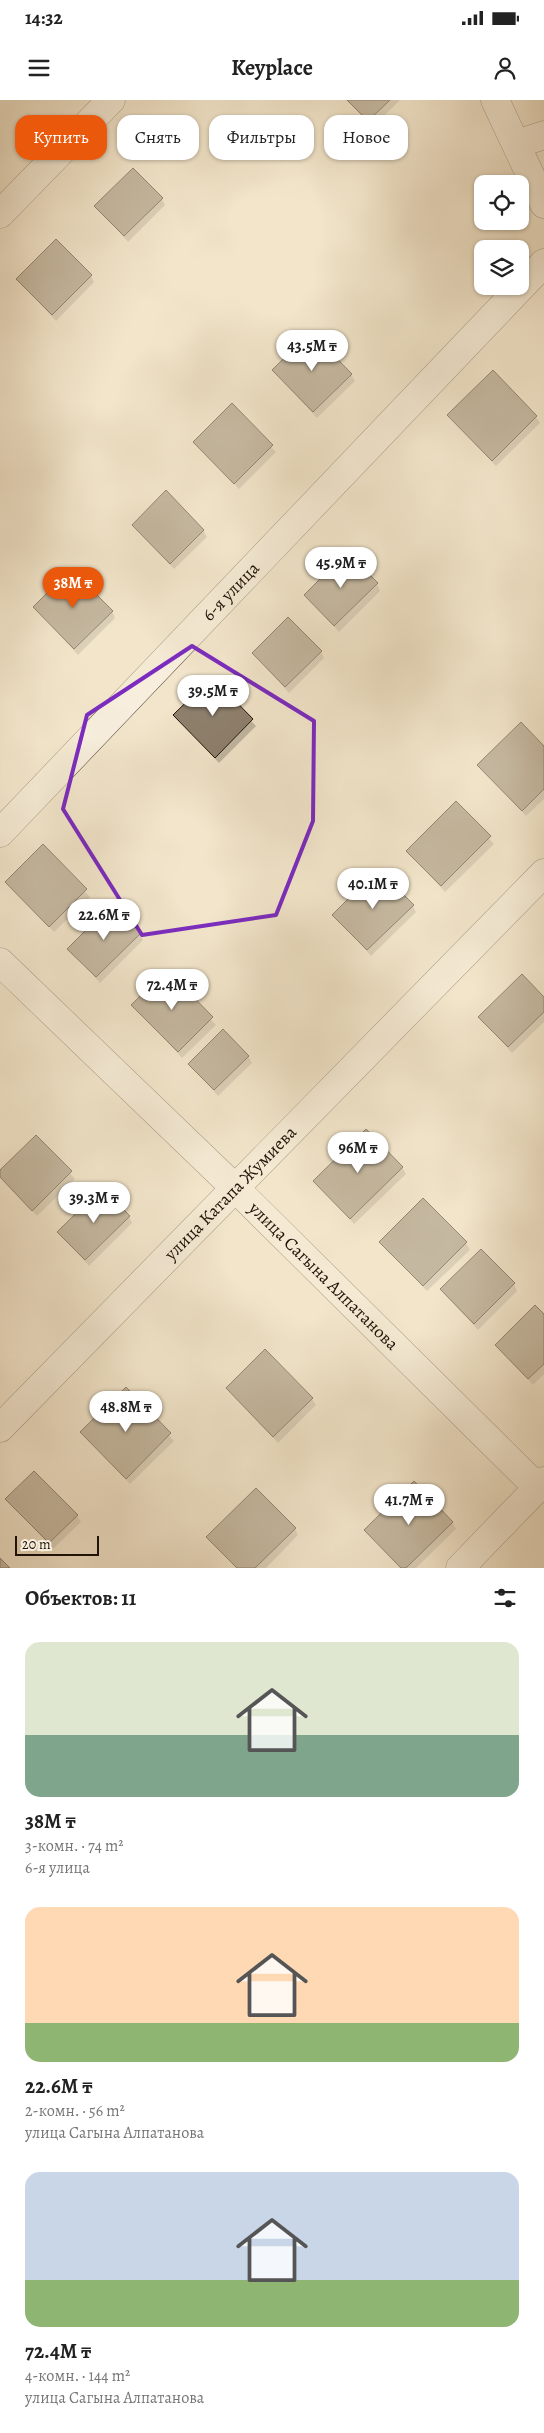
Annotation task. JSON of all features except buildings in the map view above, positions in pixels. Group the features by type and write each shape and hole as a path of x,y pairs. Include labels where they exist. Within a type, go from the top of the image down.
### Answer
{"street":[{"path":"0,214 111,100"},
{"path":"495,100 544,204"},
{"path":"517,144 544,135"},
{"name":"6-я улица","path":"0,833 544,264"},
{"name":"улица Катапа Жумиева","path":"0,1428 544,873"},
{"name":"улица Сагына Алпатанова","path":"0,962 541,1484"},
{"path":"460,1568 541,1484"}],"highlighted area":[{"path":"192,646 314,721 313,821 276,915 142,935 63,809 87,715"}]}
